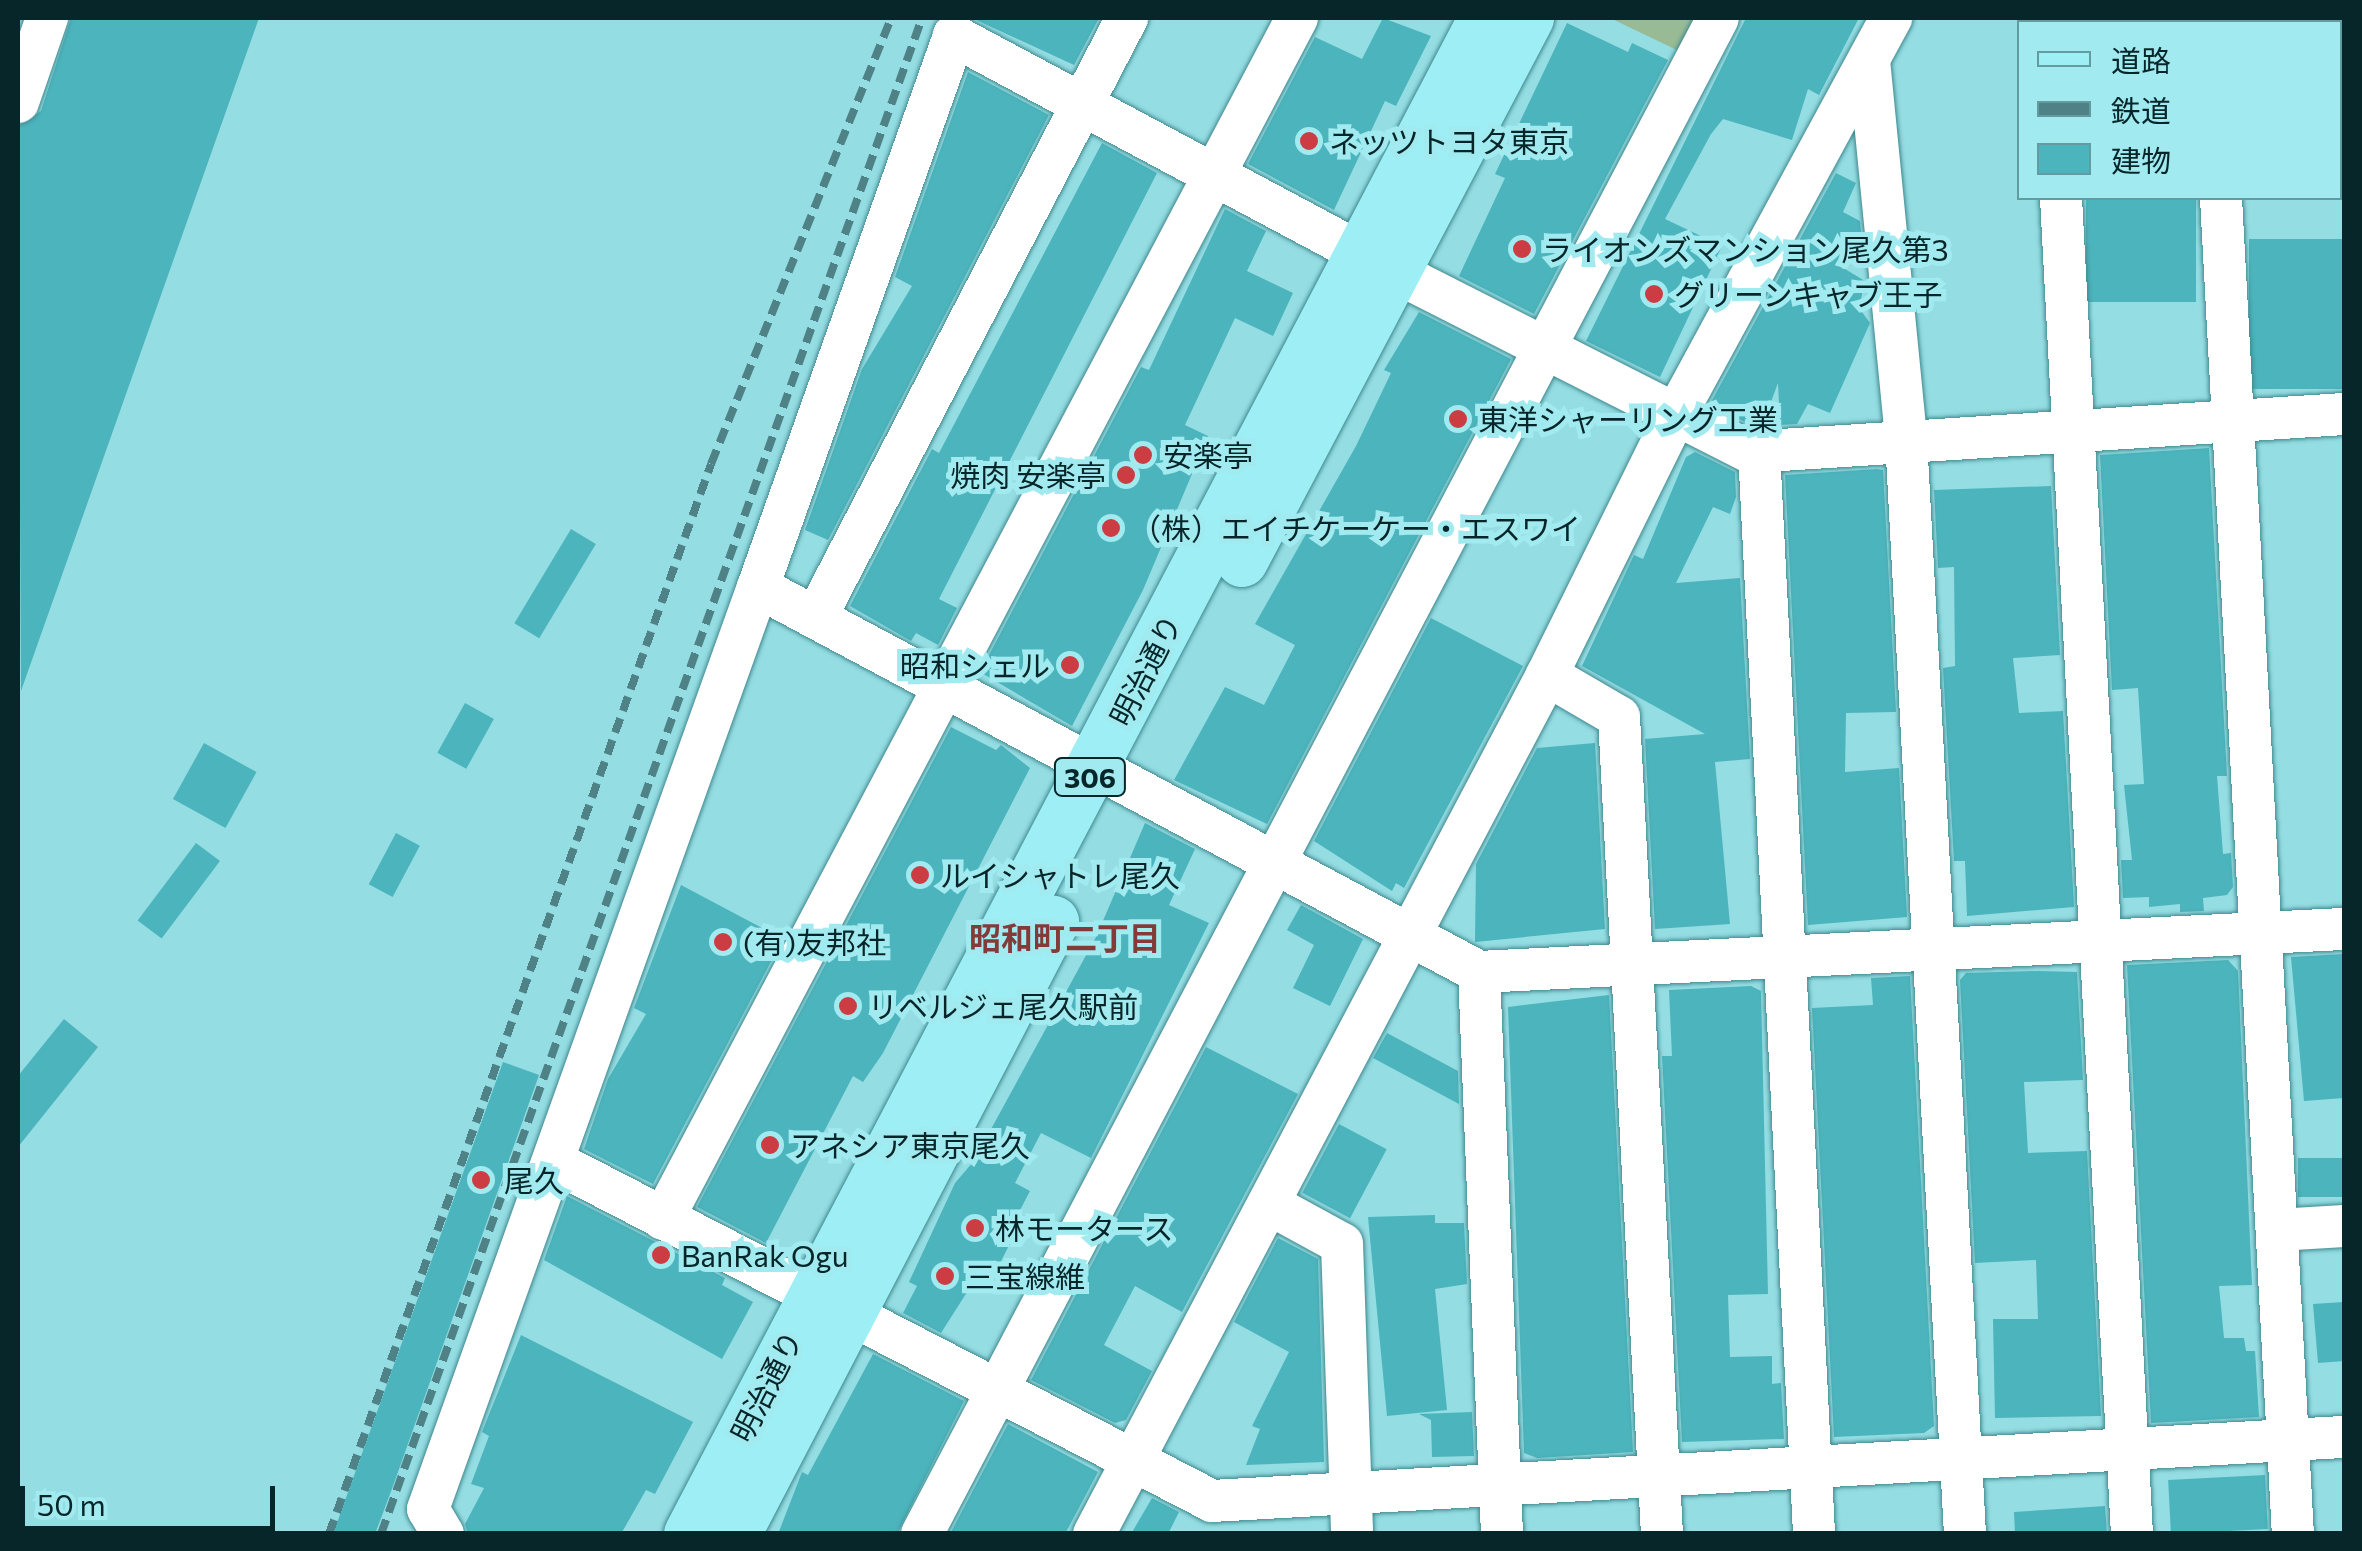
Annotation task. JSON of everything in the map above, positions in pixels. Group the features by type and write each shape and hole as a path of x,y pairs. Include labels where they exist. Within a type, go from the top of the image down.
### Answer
{"main road":[{"name":"明治通り","path":"690,1534 829,1307 1109,777 1378,262 1485,18"},
{"name":"明治通り","path":"1378,262 1528,18"},
{"name":"明治通り","path":"735,1534 829,1307"}],"street":[{"path":"21,84 47,18"},
{"path":"817,615 1127,18"},
{"path":"663,1219 1297,18"},
{"path":"922,1534 1718,18"},
{"path":"1094,1534 1547,675 1675,416 1890,18"},
{"path":"443,1534 428,1510 957,26 1082,103 1378,262 1675,416 1759,451 1906,438 2344,414"},
{"path":"1868,60 1906,438 1966,1534"},
{"path":"2062,200 2132,1534"},
{"path":"2221,200 2293,1534"},
{"path":"1759,451 1814,1534"},
{"path":"758,588 817,615 1109,777 1479,972 2344,929"},
{"path":"1547,675 1619,717 1629,966 1662,1534"},
{"path":"1479,972 1502,1534"},
{"path":"555,1162 829,1307 1132,1459 1213,1517 1351,1516 1500,1488 2288,1444 2344,1437"},
{"path":"1269,1204 1342,1244 1351,1516"},
{"path":"2277,1230 2344,1226"}],"green space":[{"path":"1610,18 1701,18 1681,52"}],"building":[{"path":"71,18 259,18 21,691 18,126 41,111"},
{"path":"972,18 1099,18 1074,65"},
{"name":"ネッツトヨタ東京","path":"1383,18 1431,36 1396,106 1385,101 1334,210 1248,164 1315,37 1362,59"},
{"path":"1746,18 1859,18 1819,95 1808,89 1792,140 1723,119 1711,134 1665,219 1722,246 1660,377 1586,341"},
{"path":"1567,23 1628,52 1632,43 1668,60 1534,314 1459,276 1505,178 1495,174"},
{"path":"968,72 1049,115 828,540 805,530 862,369 912,286 895,277"},
{"path":"1102,143 1157,173 939,599 957,608 938,645 916,633 911,641 850,606 932,449 939,453"},
{"path":"1836,173 1856,183 1843,212 1860,221 1861,232 1845,269 1865,281 1859,308 1870,323 1830,413 1808,404 1797,424 1780,425 1778,383 1762,426 1755,427 1710,404"},
{"path":"2086,200 2196,200 2196,302 2086,302"},
{"path":"1225,209 1266,231 1247,271 1293,293 1273,336 1235,318 1185,425 1208,436 1143,590 1072,726 980,672 1141,367 1149,370"},
{"path":"2249,239 2344,239 2344,389 2249,389"},
{"path":"1419,312 1511,359 1267,824 1174,780 1225,687 1264,705 1295,645 1255,624 1356,446 1391,373 1384,370"},
{"path":"2209,448 2227,776 2217,776 2223,854 2231,853 2233,887 2227,895 2203,898 2204,911 2180,912 2180,904 2149,907 2149,897 2123,898 2121,860 2132,860 2124,785 2144,784 2138,688 2112,690 2100,455"},
{"path":"1695,452 1735,472 1736,497 1730,514 1713,507 1676,583 1740,578 1750,759 1715,762 1730,924 1655,929 1645,739 1705,734 1582,666 1634,555 1643,559 1686,457"},
{"path":"1883,470 1896,712 1846,713 1845,772 1899,768 1907,917 1808,925 1785,475"},
{"path":"2051,486 2060,655 2013,658 2019,713 2063,711 2074,907 1967,916 1965,861 1954,861 1943,668 1955,666 1954,567 1938,568 1934,490"},
{"path":"571,529 596,544 539,638 514,623"},
{"path":"1431,618 1523,666 1404,888 1396,883 1392,891 1314,841"},
{"path":"465,703 494,719 466,769 437,753"},
{"path":"951,727 996,750 1001,745 1030,768 883,1053 863,1082 853,1076 766,1243 697,1207"},
{"path":"204,743 256,772 225,828 173,799"},
{"path":"1595,743 1605,929 1475,942 1476,864 1537,748"},
{"path":"1145,823 1195,849 1169,905 1209,923 1091,1158 1041,1133 1015,1183 1030,1191 1017,1216 1023,1218 995,1273 983,1267 941,1333 903,1313 917,1286 909,1282 955,1183 973,1162 1096,937"},
{"path":"396,833 420,846 393,897 369,884"},
{"path":"196,843 220,861 162,939 138,920"},
{"path":"681,885 783,939 653,1184 584,1149 608,1079 646,1014 634,1008"},
{"path":"1301,905 1363,939 1330,1006 1293,988 1314,945 1287,930"},
{"path":"2344,954 2344,1098 2304,1101 2291,957"},
{"path":"2228,960 2238,971 2252,1285 2219,1286 2224,1338 2244,1338 2246,1351 2255,1351 2259,1417 2151,1423 2127,965"},
{"path":"2077,972 2083,1080 2024,1082 2028,1153 2087,1151 2101,1416 1995,1418 1993,1319 2038,1319 2036,1260 1975,1263 1960,980 1966,973"},
{"path":"1910,976 1934,1426 1924,1433 1834,1437 1812,1008 1873,1005 1871,978"},
{"path":"1751,986 1761,991 1768,1294 1728,1295 1730,1357 1772,1356 1772,1384 1781,1383 1784,1439 1682,1442 1662,1056 1672,1056 1669,990"},
{"path":"1609,995 1633,1452 1537,1458 1524,1453 1508,1007"},
{"path":"64,1019 98,1047 18,1147 18,1076"},
{"path":"1387,1033 1458,1071 1459,1104 1373,1058"},
{"path":"1206,1047 1298,1094 1182,1312 1135,1286 1104,1345 1152,1371 1126,1420 1115,1423 1031,1380"},
{"path":"503,1062 539,1075 393,1486 375,1534 333,1534"},
{"path":"1339,1124 1387,1149 1350,1218 1302,1193"},
{"path":"2298,1158 2344,1158 2344,1197 2298,1197"},
{"path":"567,1196 725,1278 722,1285 753,1302 722,1359 544,1260"},
{"path":"1435,1215 1435,1223 1464,1223 1467,1284 1435,1289 1447,1410 1387,1416 1368,1217"},
{"path":"1278,1238 1318,1259 1324,1462 1246,1465 1260,1429 1252,1426 1289,1352 1234,1322"},
{"path":"2344,1302 2344,1361 2318,1363 2313,1304"},
{"path":"521,1335 693,1422 655,1494 646,1490 621,1534 468,1534 465,1524 484,1488 471,1484 489,1436 482,1432"},
{"path":"873,1354 964,1401 897,1534 778,1534 802,1472 808,1475"},
{"path":"1472,1412 1474,1456 1432,1457 1431,1420 1419,1414"},
{"path":"1008,1424 1098,1472 1065,1534 950,1534"},
{"path":"2265,1475 2268,1529 2171,1534 2168,1480"},
{"path":"1152,1498 1179,1512 1168,1534 1131,1534"},
{"path":"2105,1506 2107,1534 2015,1534 2014,1512"}],"railway":[{"path":"329,1534 711,464 891,18"},
{"path":"381,1534 922,18"}],"place":[{"name":"ネッツトヨタ東京","path":"1309,141"},
{"name":"ライオンズマンション尾久第3","path":"1522,249"},
{"name":"グリーンキャブ王子","path":"1654,294"},
{"name":"東洋シャーリング工業","path":"1458,419"},
{"name":"安楽亭","path":"1143,455"},
{"name":"焼肉 安楽亭","path":"1126,475"},
{"name":"（株）エイチケーケー・エスワイ","path":"1111,528"},
{"name":"昭和シェル","path":"1070,665"},
{"name":"ルイシャトレ尾久","path":"920,875"},
{"name":"(有)友邦社","path":"723,942"},
{"name":"リベルジェ尾久駅前","path":"848,1006"},
{"name":"アネシア東京尾久","path":"770,1145"},
{"name":"尾久","path":"481,1180"},
{"name":"林モータース","path":"975,1228"},
{"name":"BanRak Ogu","path":"661,1255"},
{"name":"三宝線維","path":"945,1276"}],"district":[{"name":"昭和町二丁目","path":"1065,937"}]}
